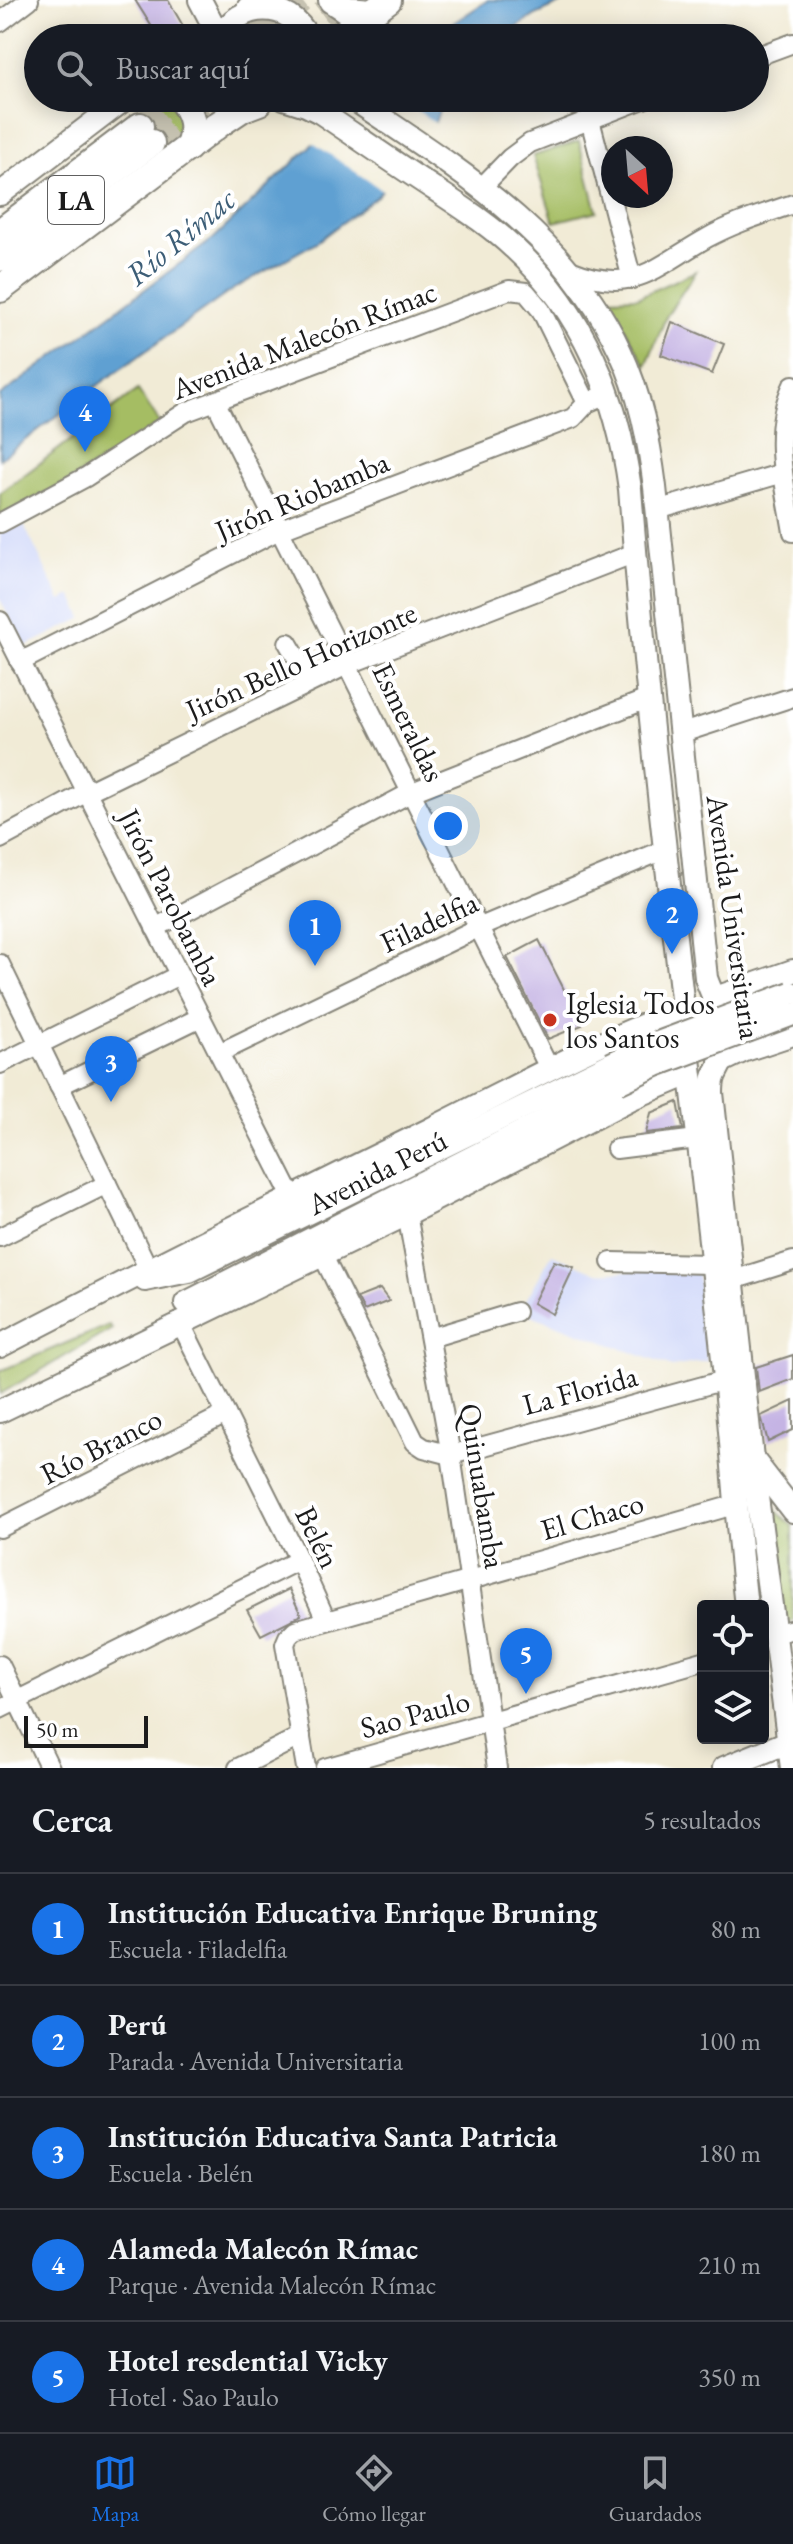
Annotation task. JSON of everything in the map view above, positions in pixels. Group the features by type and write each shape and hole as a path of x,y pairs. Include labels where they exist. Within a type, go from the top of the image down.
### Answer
{"highway":[{"path":"332,0 347,10 380,6"},
{"path":"356,24 380,6"},
{"path":"188,148 193,136 189,112"},
{"path":"0,289 238,112"},
{"name":"LA","path":"0,232 146,135 0,258"}],"main road":[{"path":"200,0 213,24"},
{"path":"229,24 247,5 284,12 299,24"},
{"path":"0,194 108,112"},
{"name":"Avenida Universitaria","path":"320,112 470,213 514,248 552,288 578,327 609,394 625,454 682,1010 725,1380 734,1505 745,1600"},
{"name":"Avenida Universitaria","path":"373,112 453,166 535,232 570,270 601,313 621,352 637,396 649,446 657,510 706,978 724,1032 724,1051 712,1078 712,1093 752,1458 784,1631 792,1768"},
{"name":"Avenida Perú","path":"713,999 792,993"},
{"name":"Avenida Perú","path":"0,1409 118,1337 615,1073 642,1049 792,993"},
{"name":"Avenida Perú","path":"0,1346 292,1197 631,1031 682,1010"},
{"path":"720,1062 793,1034"},
{"name":"Avenida Perú","path":"117,1286 189,1271 615,1073"},
{"name":"Avenida Perú","path":"0,1409 407,1214 632,1098 689,1074"},
{"path":"752,1458 793,1511"},
{"path":"724,1768 791,1740"}],"street":[{"path":"0,22 29,0"},
{"path":"769,52 793,43"},
{"path":"481,188 510,158 530,143 610,112"},
{"path":"590,120 632,279"},
{"path":"570,270 603,279 632,279 664,266 729,228 793,204"},
{"name":"Avenida Malecón Rímac","path":"0,523 86,477 186,412 509,290 526,292 541,310 587,403"},
{"path":"793,385 783,410 780,450 793,530"},
{"name":"Jirón Riobamba","path":"20,662 281,529 573,418 587,403 609,394"},
{"name":"Esmeraldas","path":"215,401 550,1070"},
{"path":"657,510 783,473"},
{"name":"Jirón Bello Horizonte","path":"0,839 87,792 349,664 635,553"},
{"name":"Jirón Parobamba","path":"0,621 292,1197"},
{"path":"288,643 311,682"},
{"path":"679,734 793,697"},
{"path":"155,928 412,792 650,698"},
{"name":"Filadelfia","path":"219,1053 478,928 666,849"},
{"path":"0,964 149,1270"},
{"path":"0,1064 179,975"},
{"path":"59,1086 201,1017"},
{"path":"616,1149 697,1139"},
{"path":"0,1237 107,1184"},
{"name":"Quinuabamba","path":"407,1214 451,1455 497,1768"},
{"path":"322,1254 415,1442 424,1448 451,1455"},
{"path":"733,1280 793,1261"},
{"path":"611,1262 711,1264"},
{"path":"430,1338 516,1312"},
{"name":"Belén","path":"180,1322 326,1620"},
{"name":"La Florida","path":"451,1455 725,1380"},
{"name":"Río Branco","path":"0,1528 226,1414"},
{"name":"El Chaco","path":"326,1620 734,1505"},
{"path":"9,1705 299,1560"},
{"path":"306,1768 285,1644 295,1630 326,1620"},
{"name":"Sao Paulo","path":"325,1768 697,1663"},
{"path":"0,1665 9,1705 50,1768"},
{"path":"238,1768 301,1736"}],"shaded area":[{"path":"21,519 61,601 72,596 83,618 24,647 0,599 0,530"},
{"path":"552,1254 597,1273 697,1268 707,1361 672,1367 520,1311"}],"green space":[{"path":"151,112 178,112 187,126 176,146"},
{"path":"579,141 597,211 554,222 533,156"},
{"path":"696,271 666,317 646,366 608,298 638,297"},
{"path":"138,390 160,423 70,481 0,516 0,493"},
{"path":"109,1325 112,1329 0,1394 0,1371"},
{"path":"771,1506 793,1526 793,1621 785,1624 780,1619"}],"water":[{"path":"488,0 569,0 522,24 451,24"},
{"path":"335,112 439,112 431,133 377,196 318,241 232,290 0,459 0,396 213,239 313,144"}],"pier":[{"path":"330,112 419,112 438,125 434,135 385,192 310,141"}],"building":[{"path":"135,0 168,0 182,24 150,24"},
{"path":"672,322 724,344 712,374 661,355"},
{"path":"539,940 582,1025 548,1039 507,957"},
{"path":"678,1102 683,1129 646,1133 651,1113"},
{"path":"554,1261 574,1267 552,1314 533,1303"},
{"path":"380,1289 389,1301 364,1311 357,1298"},
{"path":"793,1355 793,1379 759,1392 756,1367"},
{"path":"793,1401 793,1430 768,1442 761,1416"},
{"path":"289,1589 301,1615 261,1635 247,1610"}],"tunnel":[{"path":"271,24 301,0"},
{"path":"310,24 342,0"},
{"path":"140,126 158,112"},
{"path":"151,143 192,112"}],"place":[{"name":"Alameda Malecón Rímac","path":"85,452"},
{"name":"Perú","path":"672,954"},
{"name":"Institución Educativa Enrique Bruning","path":"315,966"},
{"name":"Iglesia Todos los Santos","path":"550,1020"},
{"name":"Institución Educativa Santa Patricia","path":"111,1102"},
{"name":"Hotel resdential Vicky","path":"526,1694"}],"water label":[{"name":"Río Rímac","path":"180,237"}]}
